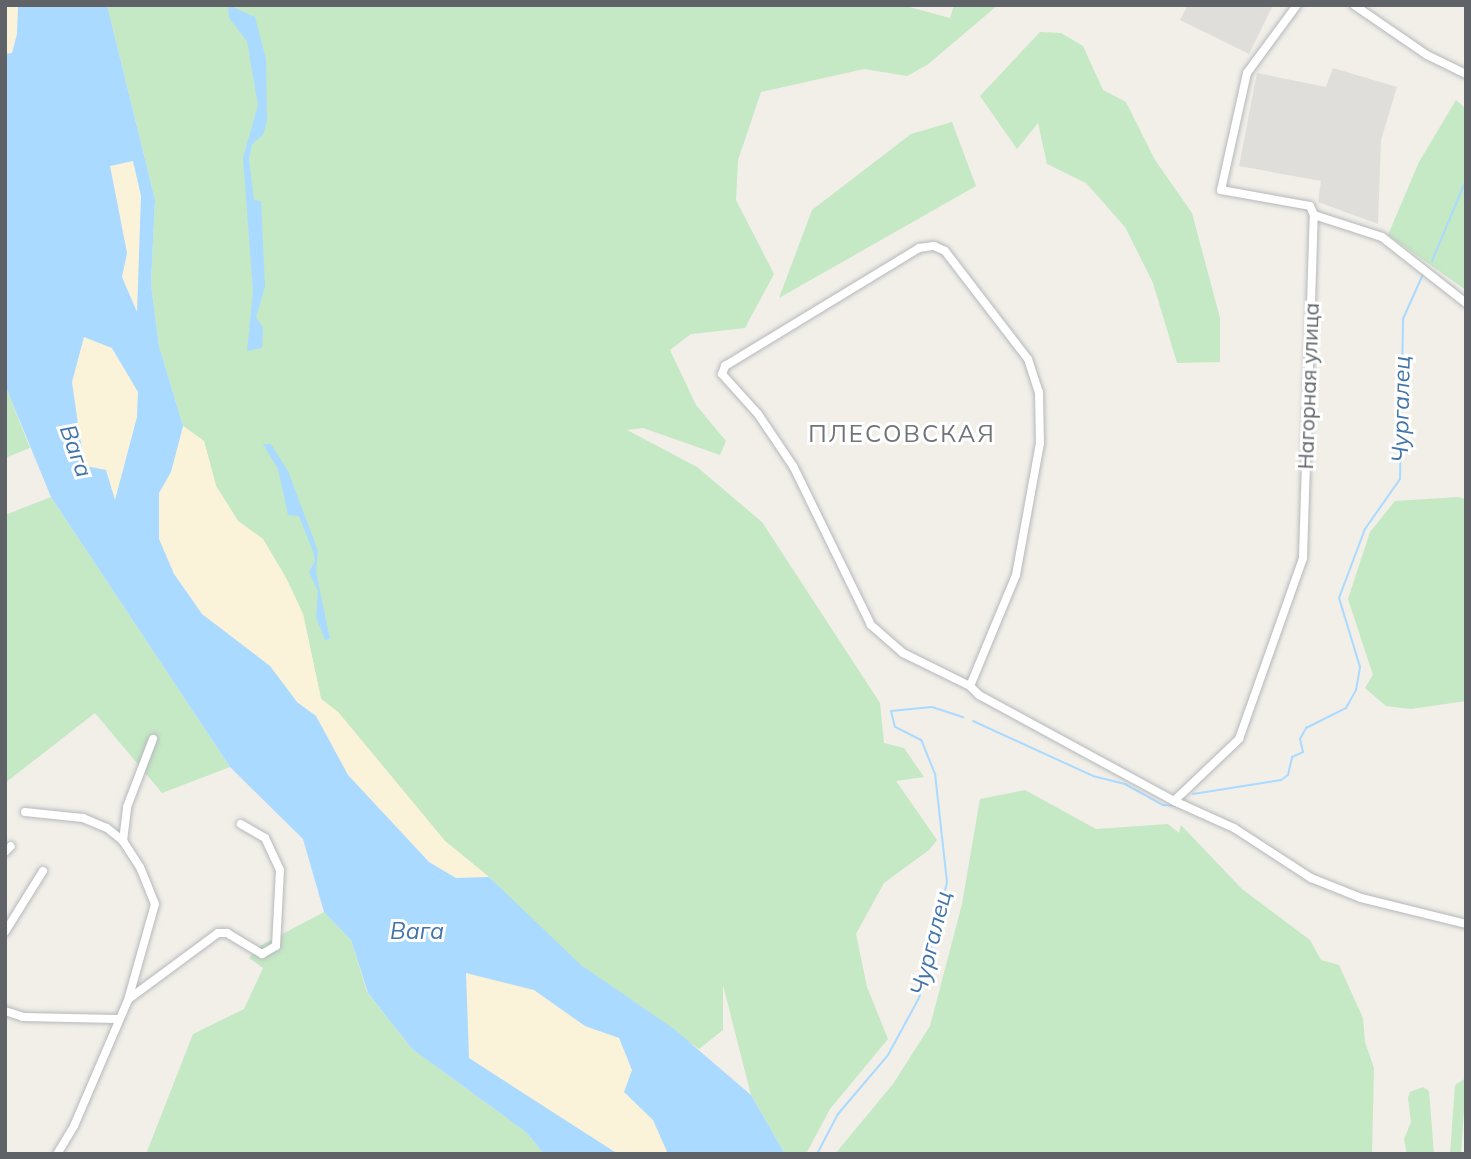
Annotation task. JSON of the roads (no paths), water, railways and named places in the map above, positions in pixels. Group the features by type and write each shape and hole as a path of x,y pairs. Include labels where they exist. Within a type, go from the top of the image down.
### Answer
{"street":[{"path":"1297,5 1247,73 1221,190 1310,206 1314,215 1382,237 1466,303"},
{"path":"1354,5 1427,55 1466,74"},
{"name":"Нагорная улица","path":"1174,801 1239,739 1303,558 1314,215"},
{"path":"970,686 1016,575 1040,443 1039,392 1028,359 945,251 934,246 919,248 804,317 724,366 722,374 758,414 793,466 871,625 904,653 970,686 979,695 1174,801 1234,828 1311,877 1361,898 1466,924"},
{"path":"123,841 127,807 153,738"},
{"path":"25,812 83,818 107,828 123,841 155,904 128,1000 117,1019 93,1084 57,1154"},
{"path":"128,1000 218,933 227,933 262,954 276,946 280,870 265,838 241,824"},
{"path":"5,932 43,871"},
{"path":"5,1011 23,1017 117,1019"}],"water":[{"name":"Вага","path":"18,5 107,5 155,200 151,284 159,346 183,426 171,472 159,493 159,539 174,574 202,614 270,666 297,702 316,716 348,775 429,862 456,878 489,877 581,965 674,1029 751,1095 785,1154 668,1154 653,1120 624,1092 632,1070 619,1038 585,1026 534,990 466,973 469,1058 618,1154 544,1154 526,1132 412,1049 368,993 351,940 324,912 303,839 230,767 51,497 5,385 5,54 12,53 17,34","holes":["133,161 141,196 137,312 122,277 127,253 110,166","84,337 112,348 138,392 137,417 115,500 106,470 86,466 80,438 72,382"]},
{"path":"228,5 255,17 266,59 267,121 263,135 252,144 249,159 254,200 261,201 265,287 256,317 263,328 262,348 247,351 253,291 243,158 258,105 247,41 229,18"},
{"path":"263,444 271,444 288,471 318,551 316,572 330,639 325,640 316,617 318,591 309,572 315,561 313,551 299,516 288,515 278,469"}],"waterway":[{"name":"Чургалец","path":"1432,261 1466,180"},
{"name":"Чургалец","path":"1193,794 1281,780 1288,775 1292,757 1303,752 1300,739 1306,728 1346,708 1356,690 1360,667 1339,598 1365,529 1400,479 1403,319 1423,274"},
{"name":"Чургалец","path":"817,1154 838,1114 888,1055 919,998 947,882 935,774 921,740 895,727 891,711 932,707 963,717"},
{"name":"Чургалец","path":"973,721 1093,776 1125,784 1163,805 1178,806"}],"district":[{"name":"ПЛЕСОВСКАЯ","path":"902,434"}]}
